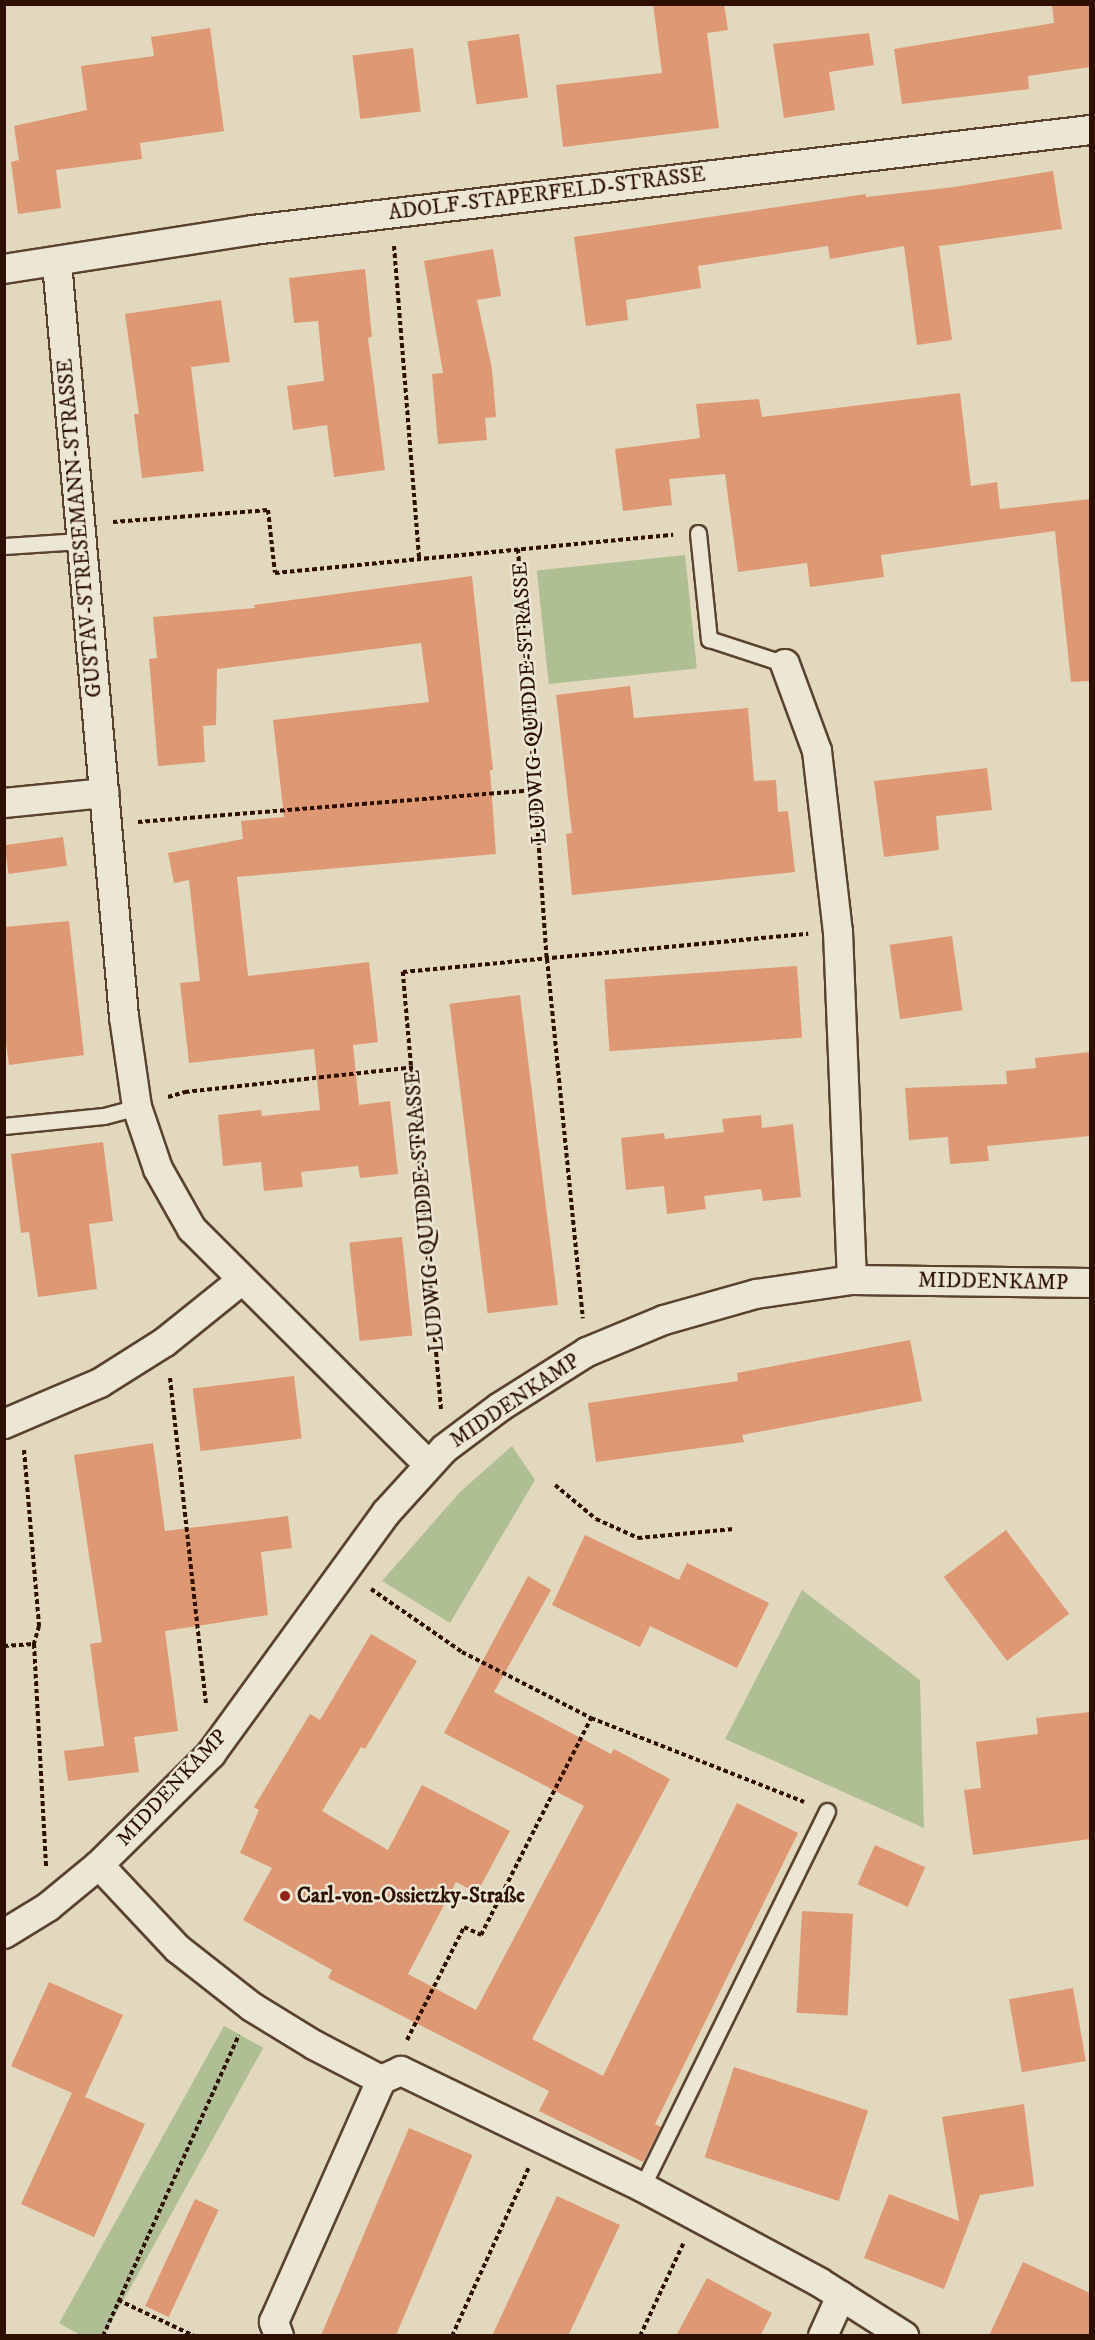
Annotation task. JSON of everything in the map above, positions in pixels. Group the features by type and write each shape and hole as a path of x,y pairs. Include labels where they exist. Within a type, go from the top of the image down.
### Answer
{"street":[{"name":"ADOLF-STAPERFELD-STRASSE","path":"4,269 57,263 180,241 392,213 1090,130"},
{"name":"GUSTAV-STRESEMANN-STRASSE","path":"57,263 124,1017 137,1107 158,1169 192,1228 241,1281 437,1457"},
{"path":"785,664 816,751 838,932 852,1280"},
{"path":"4,803 105,793"},
{"name":"MIDDENKAMP","path":"4,1934 48,1906 99,1865 211,1754 343,1570 437,1457 500,1407 587,1352 664,1320 756,1294 852,1280 1090,1283"},
{"path":"13,1422 100,1383 165,1342 241,1281"},
{"path":"99,1865 178,1948 252,2007 314,2045 391,2075 642,2187 841,2296 904,2336"},
{"path":"279,2336 274,2322 391,2075"},
{"path":"824,2336 841,2296"}],"lane":[{"path":"4,546 80,532"},
{"path":"698,533 710,639 785,664"},
{"path":"4,1126 104,1116 137,1107"},
{"path":"642,2187 827,1811"}],"path":[{"path":"392,213 419,560"},
{"path":"80,532 268,510 275,573 518,549"},
{"name":"LUDWIG-QUIDDE-STRASSE","path":"587,1352 547,959 538,790 518,549 698,533"},
{"path":"108,825 538,790"},
{"path":"547,959 838,932"},
{"name":"LUDWIG-QUIDDE-STRASSE","path":"437,1457 414,1067 403,972 547,959"},
{"path":"137,1107 184,1092 414,1067"},
{"path":"165,1342 194,1575 211,1754"},
{"path":"13,1422 39,1626 34,1644 48,1906"},
{"path":"555,1485 596,1519 638,1538 734,1529"},
{"path":"343,1570 462,1652 591,1718 827,1811"},
{"path":"4,1646 34,1644"},
{"path":"391,2075 464,1928 482,1935 591,1718"},
{"path":"103,2336 252,2007"},
{"path":"452,2336 541,2140"},
{"path":"640,2336 696,2217"},
{"path":"118,2300 194,2336"}],"green space":[{"path":"685,555 697,668 549,684 537,571"},
{"path":"512,1446 535,1480 450,1623 382,1581 460,1492"},
{"path":"802,1590 920,1680 924,1828 725,1739"},
{"path":"224,2026 263,2048 104,2336 82,2336 59,2323"}],"building":[{"path":"653,4 724,4 728,30 707,33 719,128 563,147 556,85 662,73"},
{"path":"1052,4 1090,4 1090,67 1028,76 1029,89 902,104 894,49 1054,23"},
{"path":"210,28 224,131 140,143 142,159 56,170 61,208 18,214 11,162 19,160 14,126 87,110 81,66 154,56 151,37"},
{"path":"869,33 874,65 829,72 835,110 784,118 773,44"},
{"path":"519,34 528,97 476,105 468,41"},
{"path":"413,48 421,112 360,119 352,55"},
{"path":"1053,171 1062,229 939,246 952,340 917,345 904,246 830,259 828,246 698,266 701,288 626,300 628,320 586,326 574,237 866,194 866,197 954,187"},
{"path":"493,249 501,296 477,300 492,369 496,417 485,418 487,440 438,444 432,374 443,373 424,261"},
{"path":"365,269 372,337 368,338 385,470 334,477 327,425 293,430 287,386 324,381 318,321 294,323 289,278"},
{"path":"221,300 230,362 191,367 204,471 142,478 134,414 139,414 125,314"},
{"path":"960,393 971,486 997,482 1000,509 1090,499 1090,681 1071,682 1055,531 881,555 884,577 810,587 807,563 738,572 725,474 669,479 672,505 623,511 615,449 700,438 696,404 759,399 762,417"},
{"path":"472,576 493,770 490,770 496,854 237,877 248,976 369,962 378,1042 353,1045 359,1105 390,1101 398,1174 360,1178 358,1166 301,1172 303,1187 264,1191 261,1162 223,1166 218,1115 261,1110 262,1116 320,1110 314,1049 189,1063 180,983 200,981 189,880 174,883 168,853 243,839 241,821 284,817 273,720 429,702 421,643 217,669 216,725 203,726 205,762 158,766 149,659 157,658 153,617 255,608 254,605"},
{"path":"630,686 634,718 748,708 754,781 776,780 778,812 788,811 795,872 572,895 566,834 572,833 556,695"},
{"path":"987,768 992,810 936,816 939,850 884,857 874,781"},
{"path":"63,837 67,866 9,874 5,845"},
{"path":"69,921 84,1055 9,1065 4,1028 4,927"},
{"path":"952,936 962,1010 900,1019 890,945"},
{"path":"797,966 802,1038 609,1051 604,979"},
{"path":"520,995 558,1305 488,1313 450,1004"},
{"path":"1090,1052 1090,1136 987,1146 989,1161 950,1164 948,1137 909,1140 905,1088 1007,1084 1006,1071 1036,1068 1035,1058"},
{"path":"761,1115 762,1128 793,1124 801,1197 763,1201 761,1189 704,1196 706,1209 667,1214 664,1186 626,1190 621,1138 664,1133 665,1139 724,1132 722,1119"},
{"path":"103,1142 113,1221 89,1224 97,1289 38,1297 29,1232 21,1233 11,1154"},
{"path":"402,1237 412,1335 360,1341 349,1243"},
{"path":"910,1340 922,1401 742,1435 744,1442 596,1462 588,1403 738,1381 737,1373"},
{"path":"294,1376 302,1439 200,1451 193,1388"},
{"path":"153,1443 165,1531 288,1516 292,1548 261,1552 268,1615 165,1631 178,1731 134,1737 139,1772 68,1781 64,1751 104,1746 90,1644 102,1642 74,1455"},
{"path":"1006,1530 1069,1614 1007,1661 944,1577"},
{"path":"585,1535 679,1580 687,1563 769,1603 737,1668 650,1626 640,1647 552,1605"},
{"path":"528,1576 551,1590 494,1692 611,1754 614,1749 670,1779 532,2039 603,2076 737,1803 798,1833 655,2124 661,2127 643,2162 539,2111 549,2091 328,1978 332,1970 243,1920 272,1868 240,1853 259,1810 254,1807 310,1714 320,1720 371,1634 417,1661 365,1749 361,1747 322,1811 388,1850 422,1785 510,1831 477,1893 456,1882 408,1974 476,2010 584,1806 444,1733"},
{"path":"1090,1712 1090,1839 973,1855 964,1790 981,1788 976,1742 1038,1734 1036,1718"},
{"path":"875,1845 925,1867 908,1907 858,1884"},
{"path":"802,1911 853,1914 848,2016 797,2013"},
{"path":"49,1982 123,2015 85,2097 145,2124 94,2237 21,2204 72,2093 11,2066"},
{"path":"1073,1988 1086,2061 1022,2072 1009,1999"},
{"path":"734,2067 868,2111 839,2201 705,2157"},
{"path":"1024,2104 1034,2186 980,2195 944,2289 864,2258 889,2194 959,2221 942,2117"},
{"path":"409,2128 473,2155 396,2336 321,2336"},
{"path":"557,2196 620,2225 568,2336 492,2336"},
{"path":"195,2199 219,2210 169,2317 145,2306"},
{"path":"1023,2262 1090,2293 1090,2336 989,2336"},
{"path":"707,2278 772,2313 760,2336 676,2336"}],"place":[{"name":"Carl-von-Ossietzky-Straße","path":"285,1896"}]}
